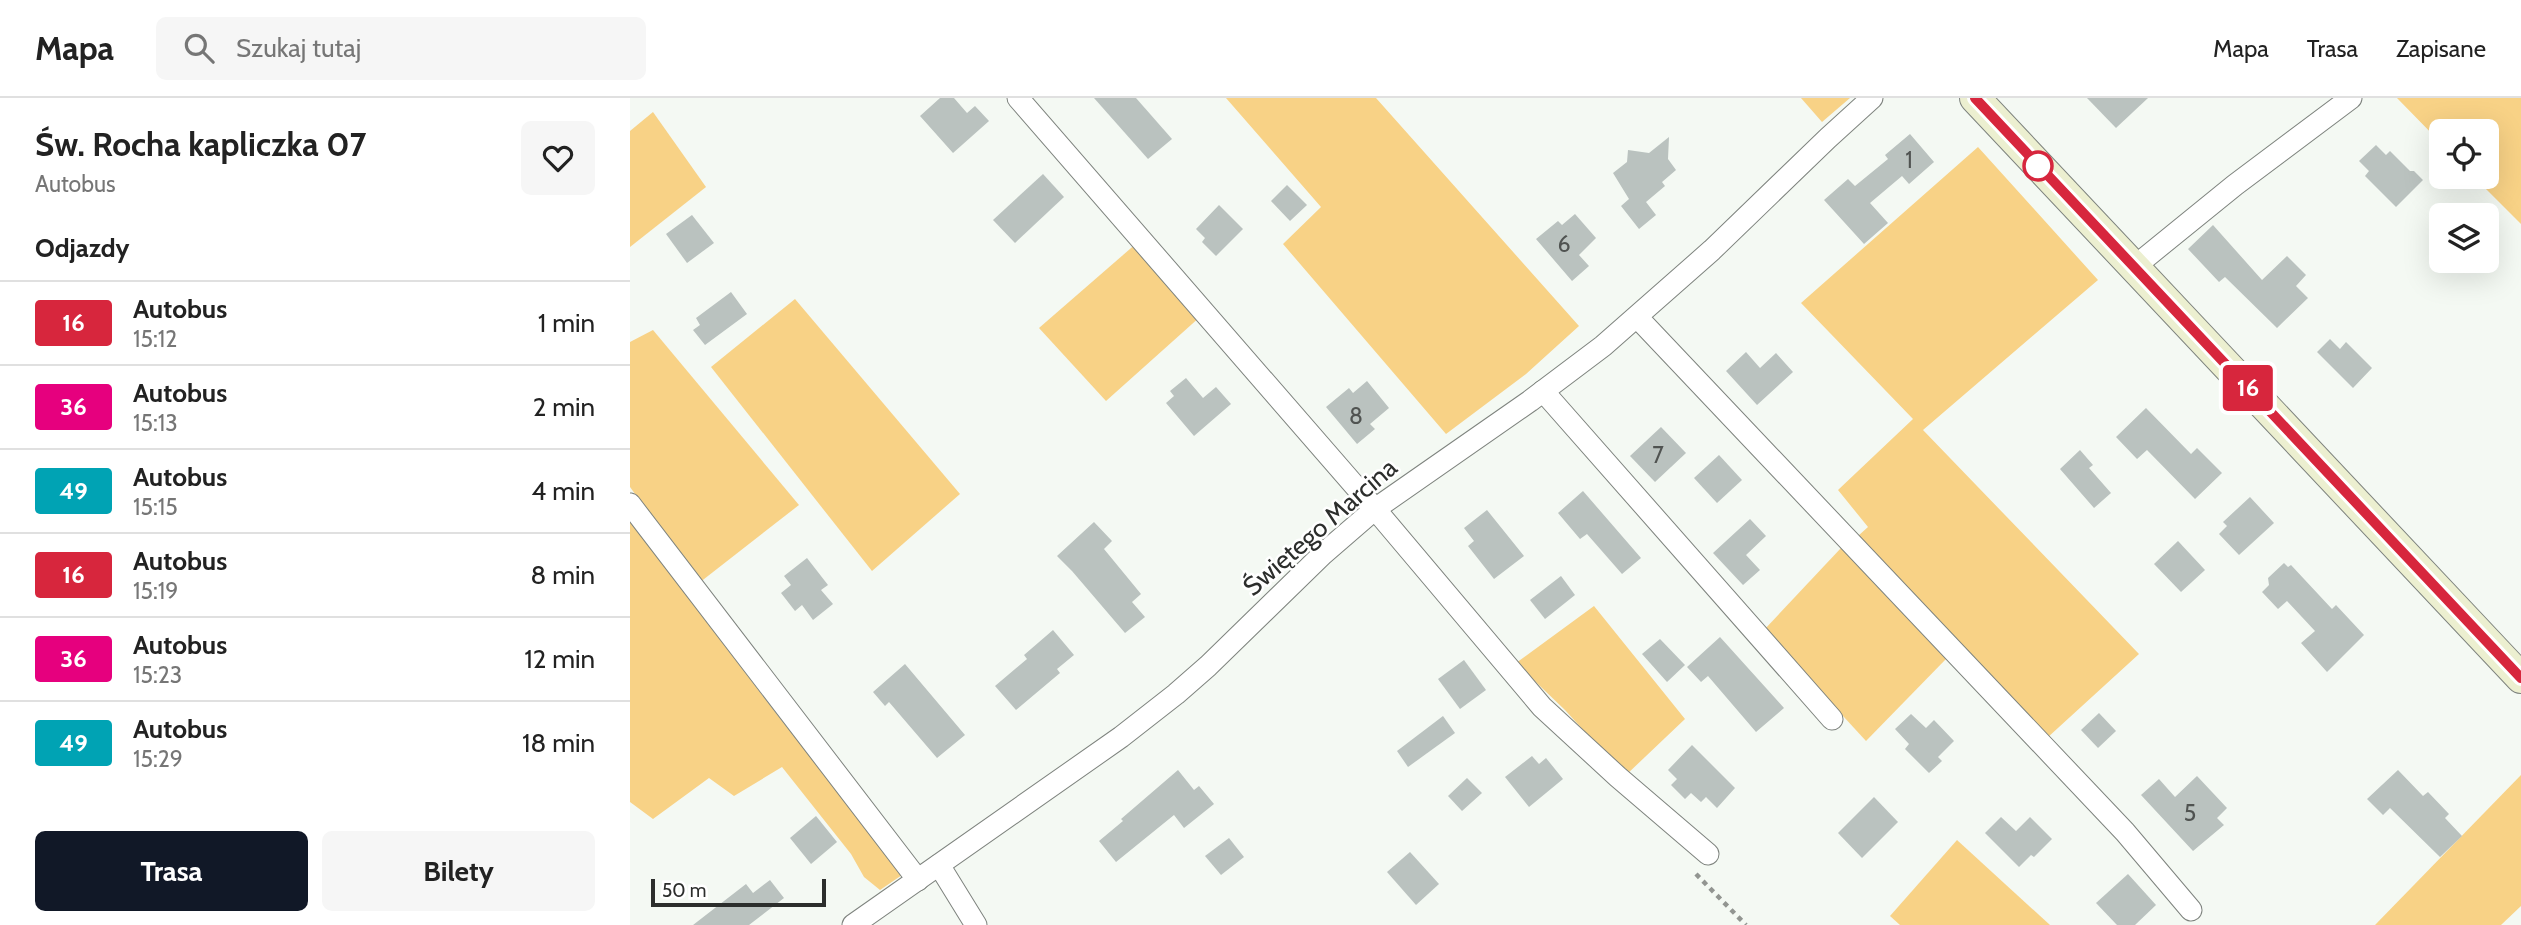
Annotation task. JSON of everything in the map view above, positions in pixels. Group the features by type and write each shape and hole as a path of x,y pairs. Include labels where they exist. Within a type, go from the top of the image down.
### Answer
{"street":[{"path":"1018,98 1375,509 1542,707 1618,777 1709,854"},
{"name":"Świętego Marcina","path":"853,925 1121,737 1176,694 1323,554 1375,509 1543,391 1637,317 1712,250 1872,98"},
{"path":"1975,98 2518,670"},
{"path":"2134,267 2351,98"},
{"path":"1637,317 2125,832 2191,910"},
{"path":"1543,391 1832,719"},
{"path":"630,503 918,880"},
{"path":"939,865 976,925"}],"shaded area":[{"path":"1226,98 1376,98 1579,326 1526,374 1446,434 1283,244 1321,207"},
{"path":"1801,98 1850,98 1822,122"},
{"path":"2397,98 2521,98 2521,224 2486,189 2499,189 2499,119 2429,119 2429,131"},
{"path":"653,112 706,187 630,247 630,131"},
{"path":"1978,147 2098,280 1923,430 2139,654 2047,738 1858,536 1868,527 1838,490 1913,419 1801,303"},
{"path":"1138,242 1201,316 1106,401 1039,328"},
{"path":"795,299 960,494 872,571 711,367"},
{"path":"653,330 799,505 699,583 630,487 630,342"},
{"path":"630,521 782,721 905,873 880,890 864,877 851,854 782,767 734,796 709,778 653,819 630,802"},
{"path":"1841,548 1946,659 1866,741 1764,630"},
{"path":"1594,606 1685,719 1625,776 1565,710 1516,663"},
{"path":"2521,775 2521,906 2501,925 2375,925"},
{"path":"1957,840 2050,925 1900,925 1890,916"}],"building":[{"path":"940,98 954,98 967,113 975,106 989,121 953,153 920,116"},
{"path":"1094,98 1136,98 1172,139 1148,159"},
{"path":"2087,98 2148,98 2116,128"},
{"path":"1910,134 1934,162 1909,184 1902,176 1870,203 1888,223 1864,244 1824,200 1848,179 1855,186 1888,159 1885,155"},
{"path":"1669,137 1668,159 1676,170 1662,182 1665,186 1646,202 1656,215 1639,229 1621,206 1629,199 1613,173 1627,162 1628,150 1649,153"},
{"path":"2376,145 2386,155 2390,151 2423,180 2396,207 2365,176 2369,171 2359,161"},
{"path":"1043,174 1064,197 1015,243 993,220"},
{"path":"1287,185 1307,205 1290,221 1271,201"},
{"path":"1219,205 1243,229 1216,256 1202,242 1205,238 1196,229"},
{"path":"1575,214 1596,238 1579,255 1589,266 1572,281 1536,239 1558,221 1562,225"},
{"path":"692,215 714,243 687,263 666,234"},
{"path":"2213,225 2262,280 2287,256 2306,275 2296,286 2308,298 2277,328 2225,277 2219,282 2188,249"},
{"path":"731,292 747,314 705,345 693,330 700,325 696,318"},
{"path":"2330,339 2340,349 2346,342 2372,368 2353,388 2317,352"},
{"path":"1746,352 1760,368 1776,353 1793,372 1757,405 1726,371"},
{"path":"1186,378 1203,398 1216,387 1231,404 1194,436 1166,403 1174,396 1170,391"},
{"path":"1367,381 1389,408 1370,424 1375,429 1357,444 1326,407 1349,388 1353,393"},
{"path":"2146,408 2191,454 2197,448 2222,473 2195,499 2147,450 2137,459 2116,437"},
{"path":"1661,427 1686,453 1655,482 1630,456"},
{"path":"2080,450 2093,465 2089,468 2111,493 2094,508 2060,469"},
{"path":"1719,455 1742,480 1717,503 1694,478"},
{"path":"1583,491 1641,558 1622,574 1587,534 1580,539 1558,513"},
{"path":"2250,497 2274,523 2239,555 2219,534 2227,526 2223,522"},
{"path":"1487,510 1524,556 1494,579 1468,546 1474,541 1464,528"},
{"path":"1750,519 1766,536 1746,555 1760,570 1743,585 1713,553"},
{"path":"1094,522 1112,541 1104,549 1141,594 1132,602 1145,617 1125,633 1057,556"},
{"path":"2178,541 2205,570 2181,592 2154,564"},
{"path":"807,558 828,585 821,590 833,604 813,620 802,605 795,611 781,593 791,585 784,576"},
{"path":"2284,563 2288,567 2291,565 2332,609 2336,605 2364,635 2327,672 2301,643 2315,631 2287,601 2278,609 2262,592 2269,585 2268,578"},
{"path":"1561,576 1575,595 1545,619 1530,600"},
{"path":"1053,630 1074,655 1057,669 1060,673 1016,710 995,686 1027,659 1024,655"},
{"path":"1720,637 1784,708 1756,732 1708,676 1701,682 1687,667"},
{"path":"1660,639 1685,665 1667,682 1642,654"},
{"path":"1464,660 1486,690 1460,709 1438,679"},
{"path":"905,664 965,735 937,758 889,702 885,706 873,692"},
{"path":"2099,713 2116,731 2098,748 2081,730"},
{"path":"1911,714 1926,728 1934,720 1954,741 1938,757 1942,761 1929,773 1905,749 1909,744 1895,729"},
{"path":"1443,716 1455,733 1408,767 1397,751"},
{"path":"1692,745 1735,788 1717,808 1706,797 1701,802 1691,793 1685,799 1671,785 1677,779 1668,770"},
{"path":"1532,756 1539,764 1546,758 1563,779 1529,807 1505,777"},
{"path":"1178,770 1194,790 1199,786 1214,804 1184,828 1174,815 1116,862 1099,841"},
{"path":"2398,770 2423,796 2428,792 2449,814 2445,818 2462,836 2440,857 2390,808 2383,815 2367,799"},
{"path":"2197,776 2227,808 2217,818 2224,825 2193,851 2141,795 2159,779 2175,797"},
{"path":"1467,778 1482,793 1462,811 1448,796"},
{"path":"1874,797 1898,822 1862,858 1838,833"},
{"path":"816,816 837,842 811,864 790,838"},
{"path":"2001,817 2016,831 2030,817 2052,839 2019,867 1985,833"},
{"path":"1229,838 1244,857 1221,875 1205,856"},
{"path":"1410,852 1439,884 1416,905 1387,872"},
{"path":"2128,874 2156,905 2135,925 2117,925 2096,903"},
{"path":"770,880 784,898 749,925 693,925 746,884 753,893"}],"bus line":[{"name":"16","path":"1975,98 2521,678"}]}
